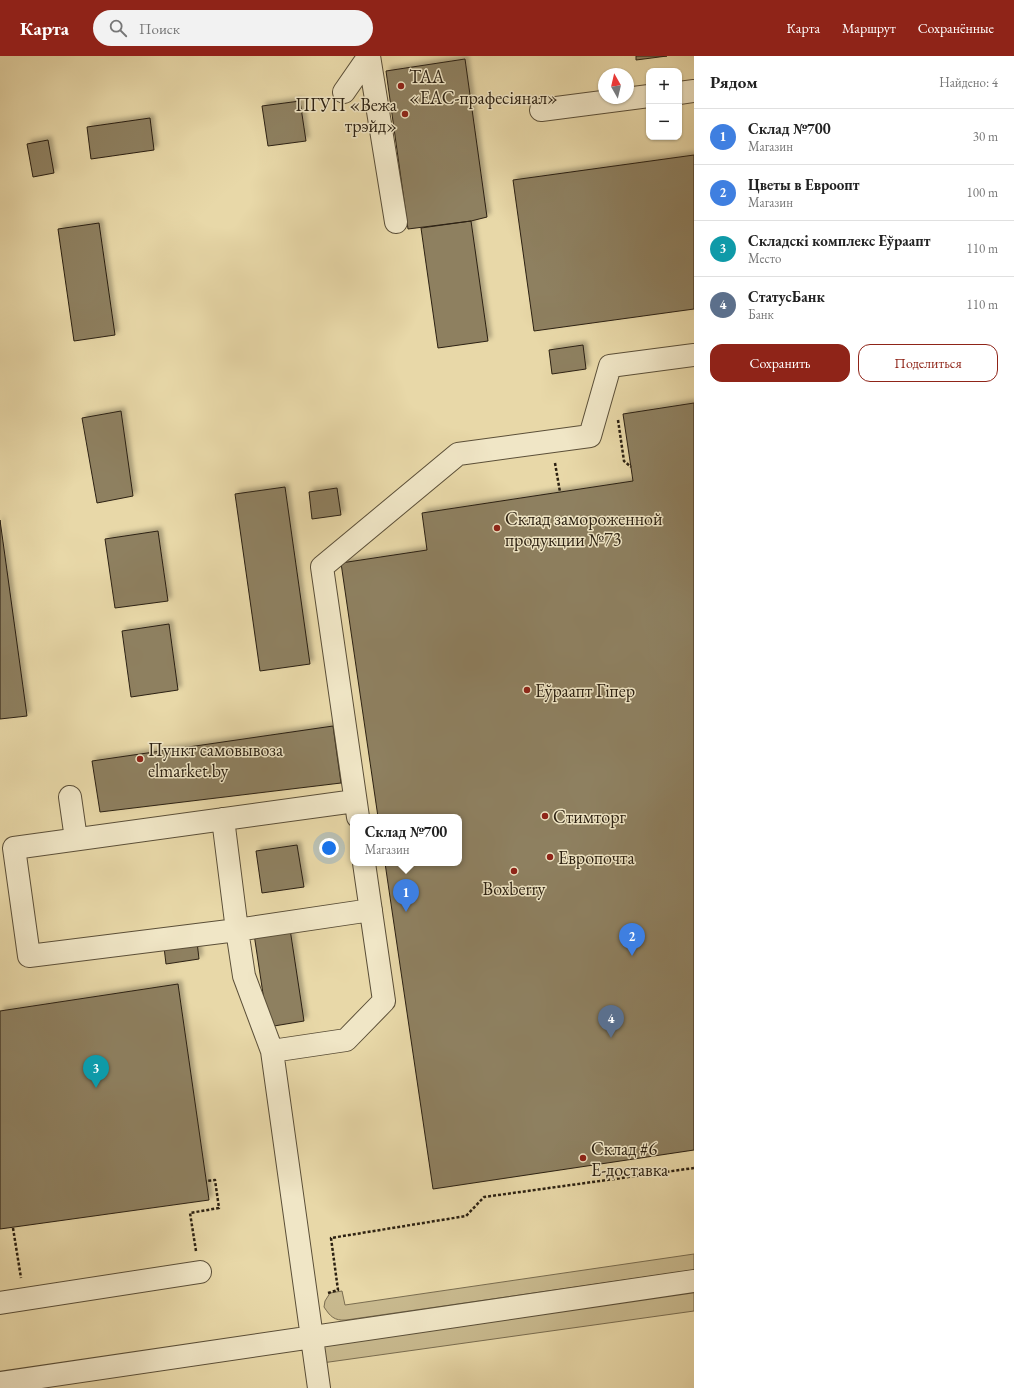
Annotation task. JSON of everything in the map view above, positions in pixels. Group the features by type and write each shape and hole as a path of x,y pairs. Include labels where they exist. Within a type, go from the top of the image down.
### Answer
{"lane":[{"path":"344,92 369,56"},
{"path":"369,56 396,222"},
{"path":"682,93 694,91"},
{"path":"541,110 646,96"},
{"path":"371,910 237,930 29,956 14,848 223,819 356,809 322,567 458,454 590,436 610,366 694,356"},
{"path":"70,797 76,839"},
{"path":"223,819 244,976 272,1051 319,1388"},
{"path":"272,1051 346,1040 384,1001 364,866"},
{"path":"0,1303 200,1272"},
{"path":"0,1383 694,1281"}],"path":[{"path":"551,441 560,492"},
{"path":"325,1297 328,1292 338,1290 331,1238 466,1216 484,1197 694,1168"},
{"path":"200,1272 190,1213 218,1208 214,1180 206,1181"},
{"path":"13,1228 25,1299"}],"shaded area":[{"path":"694,1254 694,1270 346,1320 335,1319 324,1307 325,1301 330,1293 342,1291 345,1305"},
{"path":"694,1290 694,1311 322,1363 320,1343"}],"building":[{"path":"636,56 667,56 636,60"},
{"path":"465,59 487,217 471,221 408,229 386,71"},
{"path":"300,101 306,141 268,146 262,106"},
{"path":"150,118 154,150 91,159 87,127"},
{"path":"48,140 54,173 33,177 27,144"},
{"path":"694,155 694,309 534,331 513,180"},
{"path":"471,221 488,341 438,348 421,228"},
{"path":"99,223 115,335 74,341 58,229"},
{"path":"583,345 586,369 552,374 549,350"},
{"name":"Еўраапт Гіпер","path":"694,403 694,1150 433,1189 385,866 462,866 462,814 378,814 341,563 427,550 422,513 633,481 623,414"},
{"path":"121,411 133,496 97,503 82,418"},
{"path":"285,487 310,664 260,671 235,494"},
{"path":"337,488 341,515 312,519 309,492"},
{"path":"0,520 27,716 0,719"},
{"path":"158,531 168,601 115,608 105,539"},
{"path":"169,624 178,690 131,697 122,631"},
{"path":"333,726 341,783 100,812 92,761"},
{"path":"297,845 304,887 262,893 256,851"},
{"path":"290,929 304,1021 268,1027 254,934"},
{"path":"197,942 199,959 166,964 164,947"},
{"path":"178,984 209,1200 0,1229 0,1011"}],"place":[{"name":"ТАА «ЕАС-прафесіянал»","path":"401,86"},
{"name":"ПГУП «Вежа трэйд»","path":"405,114"},
{"name":"Склад замороженной продукции №73","path":"497,528"},
{"name":"Еўраапт Гіпер","path":"527,690"},
{"name":"Пункт самовывоза elmarket.by","path":"140,759"},
{"name":"Стимторг","path":"545,816"},
{"name":"Европочта","path":"550,857"},
{"name":"Boxberry","path":"514,871"},
{"name":"Склад №700","path":"406,912"},
{"name":"Цветы в Евроопт","path":"632,956"},
{"name":"СтатусБанк","path":"611,1038"},
{"name":"Складскі комплекс Еўраапт","path":"96,1088"},
{"name":"Склад #6 Е-доставка","path":"583,1158"}]}
